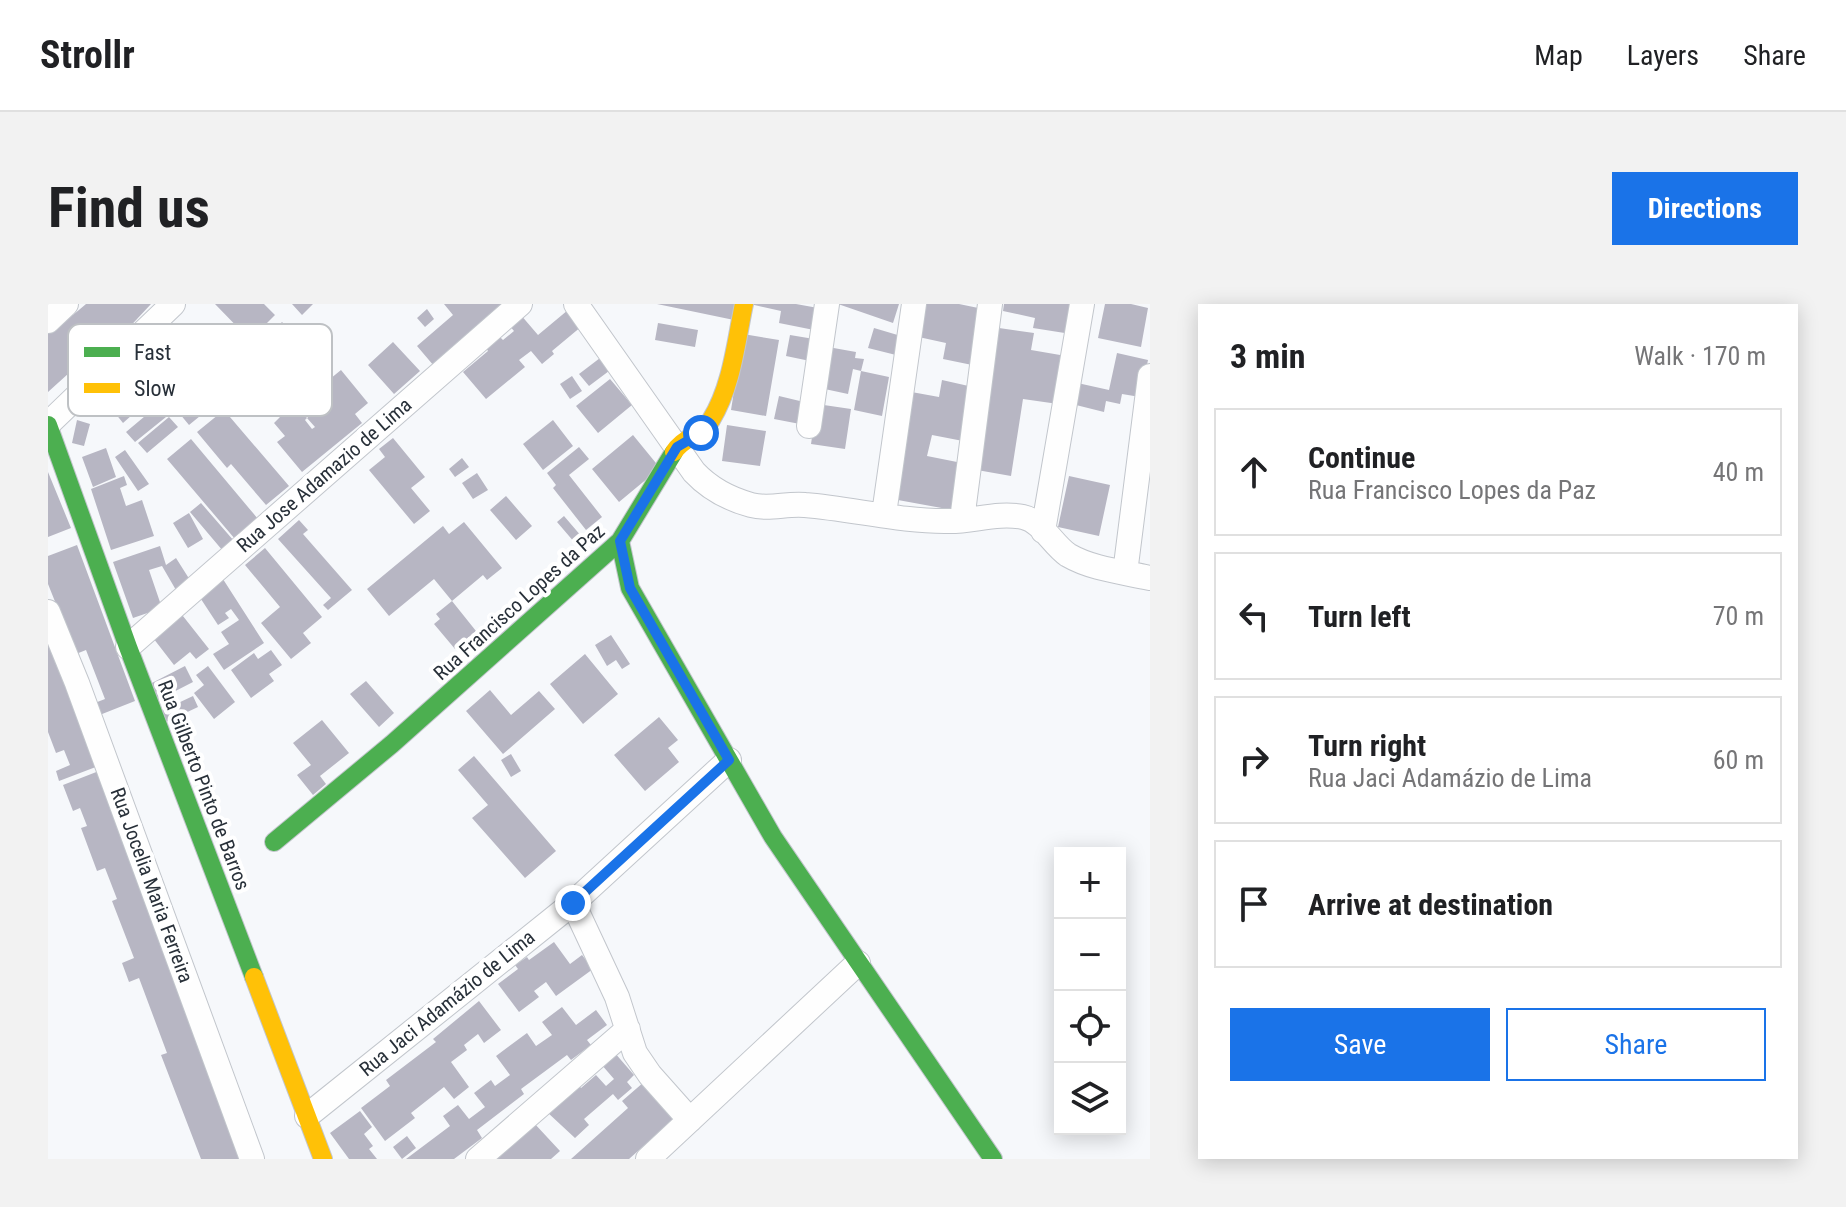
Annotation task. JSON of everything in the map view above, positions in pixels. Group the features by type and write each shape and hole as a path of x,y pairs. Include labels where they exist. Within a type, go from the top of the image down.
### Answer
{"street":[{"path":"48,321 66,304"},
{"path":"152,324 173,304"},
{"name":"Rua Jose Adamazio de Lima","path":"128,647 520,304"},
{"path":"576,304 705,483 733,499 755,506 803,504 914,519 1021,517 1033,520 1055,546 1078,560 1150,578"},
{"name":"Rua Francisco Lopes da Paz","path":"274,842 392,744 620,541 677,447 701,433 712,419 730,374 744,304"},
{"path":"809,426 827,304"},
{"path":"884,514 914,304"},
{"path":"962,520 990,304"},
{"path":"1043,531 1082,304"},
{"path":"1125,573 1150,376"},
{"path":"48,424 68,405"},
{"name":"Rua Gilberto Pinto de Barros","path":"48,424 128,647 323,1159"},
{"path":"620,541 630,588 773,837 990,1158"},
{"name":"Rua Jocelia Maria Ferreira","path":"48,612 252,1159"},
{"name":"Rua Jaci Adamázio de Lima","path":"307,1116 573,903 729,760"},
{"path":"573,903 617,997 635,1053 690,1120"},
{"path":"648,1159 858,963"},
{"path":"478,1159 628,1029"}],"building":[{"path":"86,304 151,304 132,324 68,324 68,374 48,392 48,327 68,309 73,315"},
{"path":"215,304 264,304 275,315 266,324 234,324"},
{"path":"292,304 313,304 302,315"},
{"path":"444,304 502,304 434,366 417,346 453,315"},
{"path":"657,304 737,304 734,320"},
{"path":"750,304 796,304 818,308 814,330 779,323 781,311"},
{"path":"838,304 899,304 893,323"},
{"path":"921,304 959,304 988,310 977,366 943,359 946,343 914,336"},
{"path":"1004,304 1076,304 1071,334 1033,328 1035,318 1003,311"},
{"path":"1105,304 1131,304 1148,308 1141,347 1098,338"},
{"path":"427,309 434,319 425,327 417,318"},
{"path":"568,310 582,326 552,351 554,354 542,364 531,351 519,360 525,367 486,399 463,372 488,351 484,345 497,334 503,340 514,331 508,324 520,314 538,335"},
{"path":"658,323 698,330 695,347 655,340"},
{"path":"874,328 901,336 896,355 868,348"},
{"path":"999,328 1034,333 1031,350 1066,356 1058,404 1023,399 1011,476 977,470"},
{"path":"743,334 779,340 766,416 731,410"},
{"path":"790,335 814,339 810,361 786,356"},
{"path":"393,342 420,371 394,394 368,365"},
{"path":"828,347 856,352 855,358 864,359 861,371 853,369 848,394 820,388"},
{"path":"1117,353 1148,360 1140,397 1122,394 1120,404 1106,401 1104,412 1068,403 1073,382 1109,390"},
{"path":"600,358 609,371 589,386 579,374"},
{"path":"341,370 368,403 355,414 362,423 302,472 277,442 285,436 274,423 279,416 332,416 332,377"},
{"path":"861,371 889,377 882,416 854,410"},
{"path":"572,376 582,391 570,399 560,384"},
{"path":"610,379 632,405 598,433 576,406"},
{"path":"942,380 973,387 963,441 932,435 927,456 967,464 958,511 887,498 906,391 939,397"},
{"path":"779,396 804,402 800,424 774,419"},
{"path":"817,404 851,409 845,449 811,444"},
{"path":"117,416 131,416 123,423"},
{"path":"145,416 166,417 135,442 126,432"},
{"path":"182,416 200,416 189,425"},
{"path":"217,416 229,416 289,486 266,505 231,464 227,468 197,432"},
{"path":"169,417 178,427 147,453 138,443"},
{"path":"77,420 90,424 84,446 72,443"},
{"path":"553,420 573,446 543,470 523,444"},
{"path":"727,425 766,431 760,466 722,461"},
{"path":"633,435 660,468 619,502 592,469"},
{"path":"393,438 425,477 411,488 430,511 414,524 369,470 385,457 379,449"},
{"path":"191,439 258,519 235,539 167,459"},
{"path":"579,447 589,459 569,475 602,517 586,530 553,488 556,485 547,473"},
{"path":"106,448 116,477 93,487 82,457"},
{"path":"125,450 149,484 138,491 115,457"},
{"path":"462,458 469,467 455,477 449,469"},
{"path":"48,472 71,528 48,537"},
{"path":"477,473 488,490 473,499 462,483"},
{"path":"124,476 127,485 120,488 126,506 142,500 154,536 111,550 91,489"},
{"path":"1069,476 1110,485 1099,536 1058,527"},
{"path":"506,496 532,526 516,540 490,510"},
{"path":"201,503 234,541 223,551 190,512"},
{"path":"189,513 203,539 188,548 173,523"},
{"path":"564,516 582,537 575,543 557,522"},
{"path":"299,520 308,530 303,534 352,590 328,610 323,605 331,598 278,539"},
{"path":"464,522 502,568 487,580 483,575 452,601 434,579 389,616 367,589 443,526 449,534"},
{"path":"77,545 135,701 92,718 87,706 105,699 86,650 76,654 48,584 48,556"},
{"path":"160,546 166,565 176,558 195,588 180,597 162,566 149,570 162,608 133,618 113,562"},
{"path":"265,548 322,617 303,633 311,643 291,659 261,623 280,607 245,565"},
{"path":"221,576 264,643 224,670 213,654 229,644 221,632 239,620 231,609 225,613 229,618 218,625 197,593"},
{"path":"452,601 476,631 455,649 434,624 440,619 436,614"},
{"path":"179,611 209,649 196,659 190,652 174,665 150,634"},
{"path":"48,631 101,765 59,781 56,771 70,765 64,750 56,753 48,732"},
{"path":"611,635 630,664 622,669 616,660 607,666 595,645"},
{"path":"271,650 282,665 269,674 274,681 251,698 231,670 254,653 258,659"},
{"path":"585,654 618,694 583,724 550,684"},
{"path":"185,666 193,682 156,701 148,685"},
{"path":"208,666 235,702 214,719 194,693 204,685 196,675"},
{"path":"366,681 394,713 379,727 350,694"},
{"path":"490,690 511,715 539,691 555,709 503,754 466,711"},
{"path":"193,696 198,707 164,723 159,712"},
{"path":"659,717 678,740 668,748 679,762 645,791 614,755"},
{"path":"322,720 349,753 320,776 326,784 313,795 297,775 311,765 293,743"},
{"path":"511,754 521,771 511,777 501,760"},
{"path":"474,756 556,851 525,878 472,818 488,805 458,770"},
{"path":"104,769 246,1159 201,1159 161,1055 167,1053 139,978 129,982 122,963 134,958 112,901 117,899 105,868 97,871 81,828 87,826 80,808 73,811 63,785"},
{"path":"554,942 570,964 582,955 593,969 556,996 546,982 534,991 539,997 519,1012 498,984 518,969 515,965 527,957 529,960"},
{"path":"479,1001 501,1030 484,1043 478,1034 464,1045 467,1050 451,1062 469,1087 454,1099 444,1087 411,1113 415,1118 385,1141 361,1108 390,1086 386,1080 436,1042 433,1039"},
{"path":"562,1007 576,1025 596,1010 607,1025 587,1040 591,1045 571,1060 567,1055 521,1089 524,1094 477,1130 482,1138 454,1159 406,1159 450,1126 443,1116 458,1105 469,1119 485,1107 474,1093 491,1080 495,1086 510,1075 496,1056 527,1033 536,1046 552,1035 542,1022"},
{"path":"614,1052 634,1075 627,1082 632,1088 618,1100 613,1094 584,1119 589,1125 575,1138 547,1112 578,1084 581,1088 596,1075 606,1086 614,1079 601,1064"},
{"path":"644,1082 675,1118 629,1159 571,1159 628,1108 622,1101"},
{"path":"360,1111 372,1127 364,1134 373,1146 369,1149 377,1159 349,1159 330,1133"},
{"path":"534,1123 560,1151 551,1159 495,1159"},
{"path":"407,1136 416,1148 402,1159 393,1147"}],"traffic: fast":[{"path":"48,425 128,647 254,977"},
{"path":"274,842 392,744 620,541 674,452"},
{"path":"620,541 630,588 773,837 993,1159"}],"traffic: slow":[{"path":"674,452 707,425 718,407 732,364 744,304"},
{"path":"254,977 323,1159"}],"route":[{"path":"573,903 729,760 630,588 620,541 677,447 701,433"}]}
